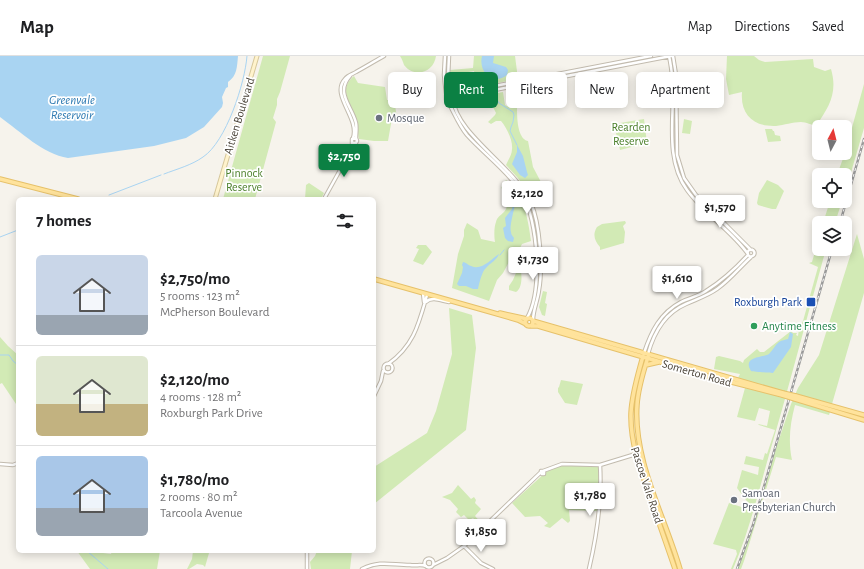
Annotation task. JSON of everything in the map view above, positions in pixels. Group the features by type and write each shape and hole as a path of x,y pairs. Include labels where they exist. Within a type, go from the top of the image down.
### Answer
{"main road":[{"name":"Aitken Boulevard","path":"216,197 257,56"},
{"path":"0,178 71,197"},
{"path":"376,280 518,320 526,324 525,322 527,319 487,311"},
{"name":"Somerton Road","path":"527,319 646,356 783,394 864,420"},
{"path":"531,326 533,321"},
{"name":"Somerton Road","path":"526,324 528,326 538,326 636,355 646,356 660,362 707,373"},
{"path":"636,355 639,360 639,372"},
{"name":"Pascoe Vale Road","path":"646,356 646,365 637,401 637,428 641,453 680,569"},
{"name":"Pascoe Vale Road","path":"646,356 639,372 632,404 632,430 636,454 675,569"},
{"path":"646,365 660,362"},
{"name":"Somerton Road","path":"796,398 864,415"},
{"path":"632,404 637,401"},
{"path":"671,558 676,556"}],"street":[{"path":"325,197 352,149 354,143 352,140 355,138 354,126 341,92 343,81 384,56"},
{"path":"444,72 445,56"},
{"path":"447,72 448,56"},
{"path":"608,66 650,56"},
{"path":"498,87 608,66 670,56"},
{"path":"646,356 656,332 669,316 685,304 704,297 717,289 751,257 754,256 755,253 696,200 684,178 678,163 676,75 670,56"},
{"path":"670,56 672,75 673,143 675,164 681,181 751,257"},
{"path":"451,108 460,125 520,191 524,197 531,216 536,255 537,279 534,299 527,319"},
{"path":"456,108 466,128 523,188 534,214 540,255 541,279 533,321"},
{"path":"646,356 651,334 665,313 681,302 703,293 715,286 751,250"},
{"path":"423,293 424,307"},
{"path":"376,391 384,366 388,364 413,338 418,328 427,294"},
{"path":"425,302 428,299 456,302"},
{"path":"380,381 392,370 398,354"},
{"path":"388,364 392,367"},
{"path":"383,370 388,373"},
{"path":"422,564 430,568 464,546 538,476 550,468 570,463 600,465 636,454"},
{"path":"0,464 12,465 16,464"},
{"path":"589,569 596,538 600,465"},
{"path":"464,546 481,563 493,569"},
{"path":"307,553 307,568"},
{"path":"362,569 375,564 385,563 412,566 422,564 429,559 439,562"},
{"path":"433,560 433,566"},
{"path":"425,561 427,567"}],"green space":[{"name":"Pinnock Reserve","path":"263,56 290,56 277,99 277,105 273,118 276,122 256,197 224,197"},
{"path":"400,56 436,56 435,62 432,66 423,72 413,72 408,69 404,65"},
{"path":"474,56 515,56 517,72 506,72 506,81 498,83 498,72 450,72 450,70 473,68"},
{"path":"727,56 754,56 765,62 813,59 814,67 825,71 831,69 833,78 833,93 820,120 812,120 812,125 795,122 768,126 755,122 746,113 743,107 742,92 729,95 726,79"},
{"path":"354,76 358,83 385,87 388,108 395,108 397,118 392,118 388,141 359,139 357,120 349,103 346,92 346,87"},
{"path":"864,84 864,128 852,169 840,168 842,160 852,160 852,128"},
{"path":"503,92 506,108 517,108 520,132 524,139 528,141 533,167 542,184 529,191 506,165 512,146 511,138 505,127 501,121 496,121 491,124 488,122 496,113 494,108 498,108 498,93"},
{"name":"Rearden Reserve","path":"644,119 647,143 620,150 616,133 617,127 614,124"},
{"path":"684,119 692,121 690,134 682,133"},
{"path":"765,129 772,129 775,135 780,136 781,141 768,142"},
{"path":"506,180 521,200 527,216 531,241 522,244 520,253 511,258 503,273 497,280 489,301 452,288 458,254 467,223 478,230 481,239 495,242 494,234 497,220 507,207 504,190 501,188"},
{"path":"767,180 778,185 784,191 776,209 758,205 757,203 759,193"},
{"path":"309,183 324,193 322,197 305,197 306,185"},
{"path":"828,208 840,208 837,216 825,216"},
{"path":"625,221 626,223 623,226 625,232 624,243 600,250 595,238 597,227 602,224"},
{"path":"857,234 864,259 864,293 832,404 797,394 795,401 830,412 829,415 795,405 790,432 792,460 776,457 744,561 741,569 738,569 791,404 798,388 819,355 850,256 852,256 852,250"},
{"path":"418,245 426,245 432,252 423,265 413,261 419,249 416,248"},
{"path":"814,256 824,256 752,516 733,569 731,569 737,554 736,550 713,544 729,503 751,510 752,508 737,488 742,470 758,475 759,467 744,464 746,456 763,460 765,453 767,454 775,430 758,424 767,426 770,411 759,408 755,421 737,417 745,388 782,397 783,391 738,378 740,374 714,369 716,357 719,356 743,363 744,360 757,349 760,352 764,352 791,331 793,333 797,333 796,335 798,336 818,267 809,263 812,262"},
{"path":"520,267 520,287 516,292 509,290 509,286 518,268"},
{"path":"543,291 547,292 545,316 542,315 539,307"},
{"path":"449,308 472,315 476,348 466,430 376,502 376,466 427,433 436,411 452,354"},
{"path":"0,337 16,353 16,404 2,383 0,384"},
{"path":"561,380 583,384 577,405 565,403 558,392"},
{"path":"562,465 598,466 600,478 597,511 569,510 570,521 568,523 562,518 550,528 544,526 548,523 540,516 525,517 512,503 546,472"},
{"path":"458,485 471,499 474,497 476,500 475,503 481,509 475,516 483,525 481,526 473,518 469,520 464,515 461,517 456,512 458,509 450,500 442,497 452,493"},
{"path":"78,553 160,553 157,569 90,569"},
{"path":"193,553 209,553 205,567 197,564 187,569 192,559"},
{"path":"316,553 352,553 350,569 311,569 310,562"}],"water":[{"name":"Greenvale Reservoir","path":"0,56 238,56 235,74 228,82 228,87 226,88 222,97 222,107 204,127 186,138 154,146 68,158 59,156 41,147 0,117"},
{"path":"482,56 494,56 493,63 506,67 508,70 506,72 506,76 498,79 498,72 484,72 481,62"},
{"path":"517,145 523,156 528,175 525,178 520,175 512,164 517,152"},
{"path":"513,204 515,204 511,223 511,234 514,238 513,242 508,241 505,238 503,228 506,226 505,218 512,209"},
{"path":"499,254 485,270 478,289 459,286 457,284 462,273 463,262 471,266 479,267 483,266"},
{"path":"790,332 793,334 791,347 773,373 751,371 749,363 751,360 769,354 779,342 788,339"}],"waterway":[{"path":"164,174 199,160 219,139 227,126 233,111 243,81 247,56"},
{"path":"498,101 513,112 513,122 510,131 517,145"},
{"path":"109,195 161,175"},
{"path":"513,190 514,204"},
{"path":"0,237 16,231"},
{"path":"500,255 504,250"},
{"path":"0,355 9,355 16,363"},
{"path":"89,553 108,569"}],"railway":[{"path":"842,216 864,139"},
{"path":"737,569 753,525 830,256"}],"place":[{"name":"Mosque","path":"379,118"},
{"name":"Roxburgh Park","path":"811,302"},
{"name":"Anytime Fitness","path":"754,326"},
{"name":"Samoan Presbyterian Church","path":"734,500"}]}
